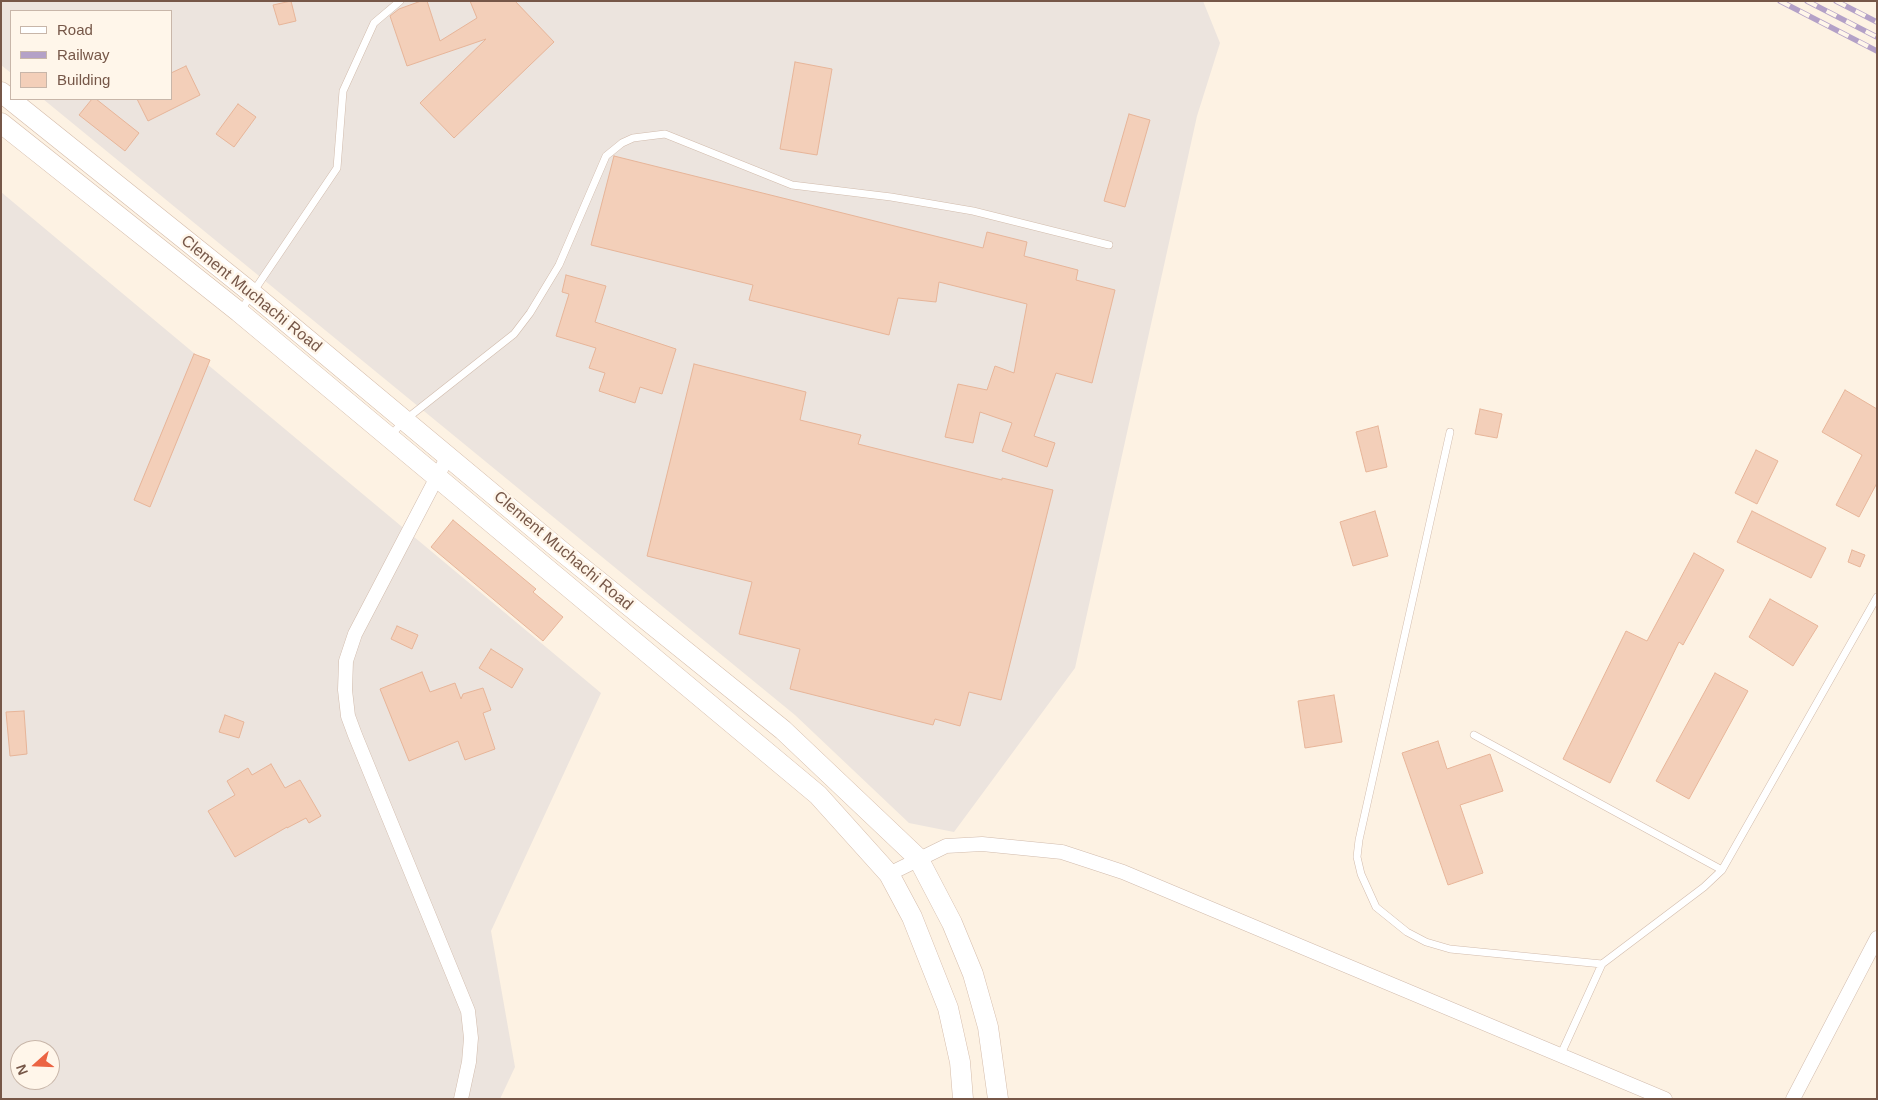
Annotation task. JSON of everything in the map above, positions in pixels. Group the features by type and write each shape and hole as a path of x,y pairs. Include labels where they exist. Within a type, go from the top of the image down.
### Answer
{"main road":[{"name":"Clement Muchachi Road","path":"11,100 252,294 576,563 783,730 918,858 952,922 973,974 988,1027 998,1099"},
{"name":"Clement Muchachi Road","path":"1,123 239,312 390,436 818,795 889,874 912,917 948,1008 960,1062 963,1099"}],"street":[{"path":"448,456 355,634 346,661 345,690 348,716 355,735 468,1010 471,1038 469,1062 461,1099"},
{"path":"889,874 918,858 946,846 982,844 1062,852 1094,862 1562,1054 1665,1099"},
{"path":"1793,1099 1872,960 1877,938"}],"lane":[{"path":"239,312 337,168 343,91 374,23 400,1"},
{"path":"390,436 405,420 514,334 559,265 606,156 622,143 633,138 665,134 792,185 891,197 973,211 1109,245"},
{"path":"1450,432 1359,840 1357,857 1361,874 1376,907 1406,932 1426,942 1450,949 1602,964"},
{"path":"1562,1054 1602,964 1704,887 1722,870 1877,597"},
{"path":"1474,735 1722,870"}],"shaded area":[{"path":"1,1 1203,1 1220,43 1197,116 1075,668 954,832 909,823 795,715 44,100 172,100 172,10 10,10 10,72 1,65"},
{"path":"1,192 601,693 491,931 515,1067 500,1099 1,1099"}],"building":[{"path":"291,1 296,21 279,25 273,5"},
{"path":"421,1 427,1 440,41 477,18 470,1 515,1 554,42 454,138 420,103 486,39 407,66 390,16 399,9"},
{"path":"795,62 832,69 817,155 780,149"},
{"path":"186,66 200,95 148,121 138,100 172,100 172,73"},
{"path":"91,100 97,100 139,133 125,151 79,115"},
{"path":"238,104 256,117 234,147 216,134"},
{"path":"1129,114 1150,120 1125,207 1104,201"},
{"path":"614,156 983,248 987,232 1027,242 1024,256 1078,270 1076,280 1115,290 1092,383 1056,373 1034,436 1055,443 1047,467 1002,451 1012,423 980,412 973,443 945,437 958,384 987,390 995,366 1014,373 1027,304 939,282 936,302 898,298 889,335 749,300 753,285 591,245"},
{"path":"566,275 606,286 595,322 676,349 662,394 640,387 635,403 599,391 605,373 589,368 596,348 556,336 569,294 562,292"},
{"path":"194,354 210,360 150,507 134,500"},
{"path":"694,364 806,392 800,420 861,435 858,444 1002,480 1002,478 1053,490 1001,700 969,692 960,726 935,719 933,725 790,689 800,649 739,634 752,582 647,556"},
{"path":"1845,390 1877,409 1877,483 1859,517 1836,505 1862,455 1822,432"},
{"path":"1480,409 1502,414 1497,438 1475,434"},
{"path":"1378,426 1387,467 1366,472 1356,432"},
{"path":"1756,450 1778,461 1757,504 1735,493"},
{"path":"1375,511 1388,556 1353,566 1340,522"},
{"path":"1752,511 1826,548 1811,578 1737,542"},
{"path":"453,520 536,589 533,592 563,617 543,641 431,547"},
{"path":"1852,550 1865,555 1860,567 1848,562"},
{"path":"1694,553 1724,570 1683,645 1679,642 1610,783 1563,759 1626,631 1647,641"},
{"path":"1770,599 1818,626 1793,666 1749,637"},
{"path":"397,626 418,635 412,649 391,639"},
{"path":"491,649 523,669 512,688 479,668"},
{"path":"422,672 430,692 455,683 461,699 463,694 483,688 491,710 483,713 495,749 465,760 458,741 409,761 380,689"},
{"path":"1715,673 1748,691 1689,799 1656,781"},
{"path":"1334,695 1342,742 1305,748 1298,701"},
{"path":"24,711 27,754 10,756 6,712"},
{"path":"225,715 244,722 239,738 219,732"},
{"path":"1438,741 1447,769 1490,754 1503,791 1460,805 1483,873 1448,885 1402,753"},
{"path":"271,764 285,788 300,780 321,816 309,823 306,818 287,827 235,857 208,811 235,795 227,781 248,768 252,775"}],"railway":[{"path":"1780,1 1877,51"},
{"path":"1807,1 1877,37"},
{"path":"1836,1 1877,22"}]}
